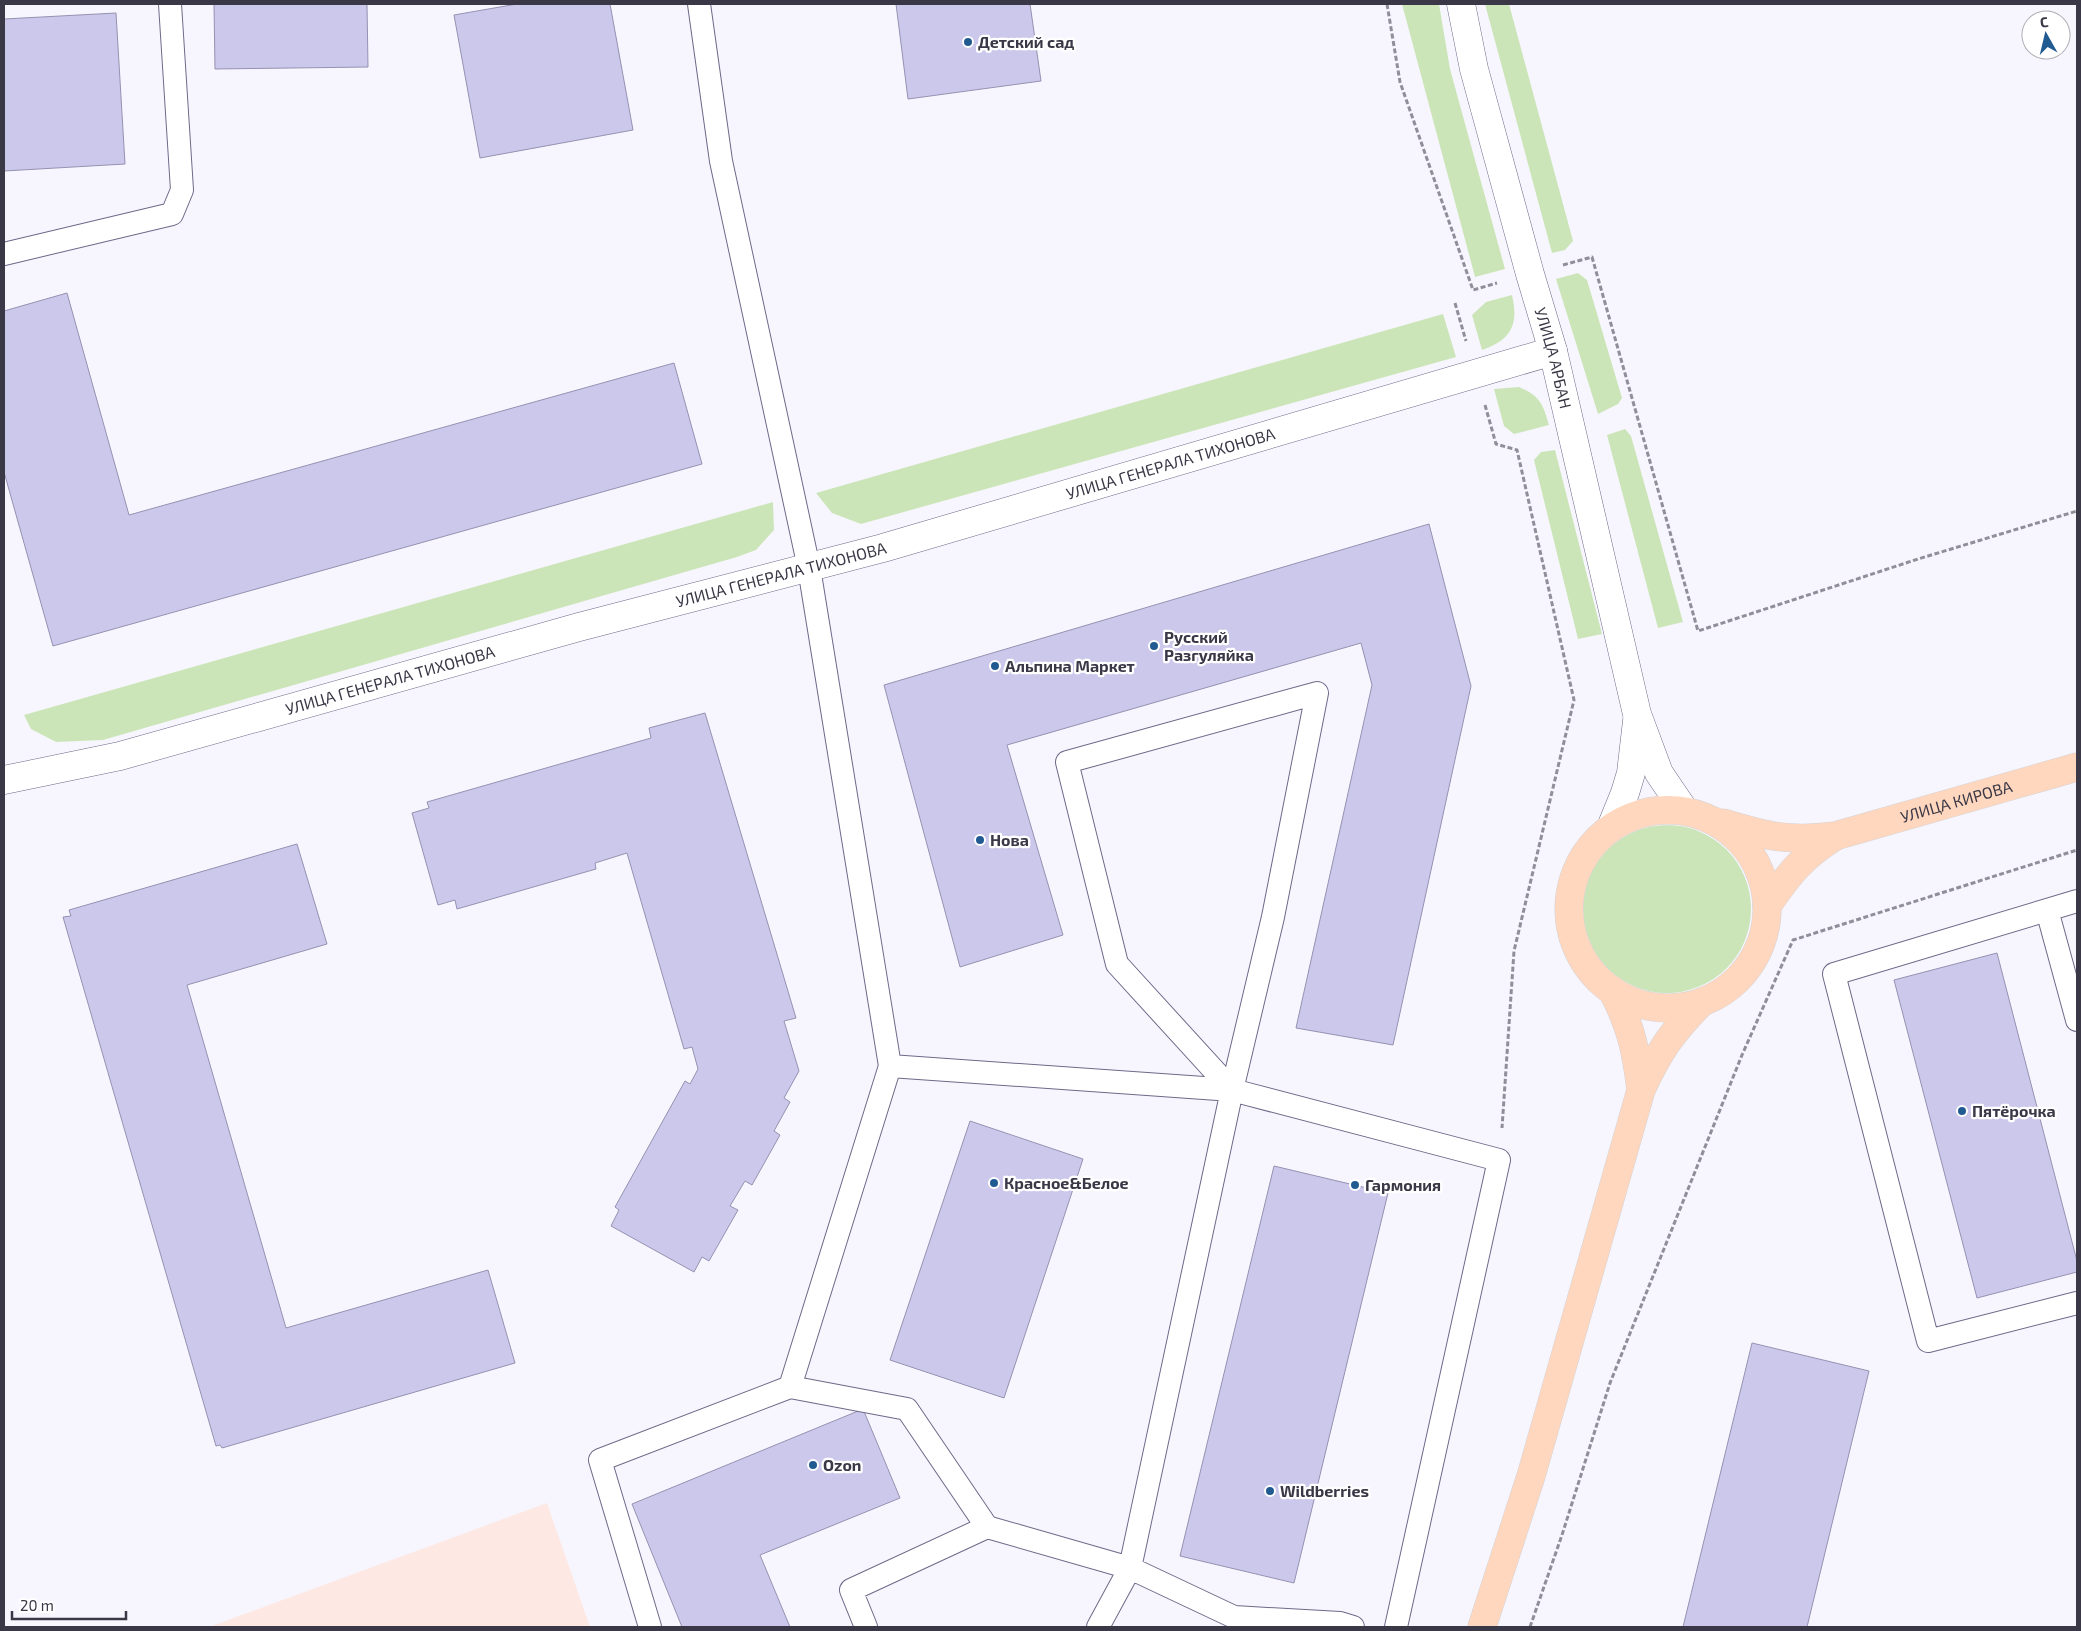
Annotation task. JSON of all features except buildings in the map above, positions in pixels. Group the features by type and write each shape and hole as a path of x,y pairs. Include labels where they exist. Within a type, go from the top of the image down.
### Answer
{"main road":[{"name":"УЛИЦА КИРОВА","path":"1835,836 2077,767"},
{"path":"1713,820 1731,832 1746,847 1757,865 1764,885 1767,906 1766,928 1760,947 1750,964 1736,980 1720,993 1702,1002 1665,1008 1646,1005 1628,999 1612,990 1596,977 1584,960 1575,942 1570,921 1569,901 1573,880 1582,860 1594,843 1612,825 1643,813 1684,810 1764,835 1786,839 1811,839 1835,836"},
{"path":"1767,906 1798,864 1812,850 1835,836"},
{"path":"1612,990 1630,1029 1636,1050 1641,1090"},
{"path":"1482,1627 1531,1476 1641,1090 1666,1042 1679,1025 1702,1002"}],"street":[{"name":"УЛИЦА АРБАН","path":"1461,4 1474,69 1530,274 1553,350 1638,714"},
{"name":"УЛИЦА ГЕНЕРАЛА ТИХОНОВА","path":"4,780 120,756 578,627 883,548 1553,350"},
{"path":"1638,714 1659,773 1684,810"},
{"path":"1612,825 1631,774 1638,714"}],"lane":[{"path":"4,254 172,214 182,190 170,4"},
{"path":"699,4 721,161 809,568 890,1066 790,1387"},
{"path":"1098,1627 1130,1568 1232,1090 1273,917 1317,693 1067,762 1117,964 1232,1090"},
{"path":"2077,901 1834,974 1928,1341 2077,1303"},
{"path":"2047,910 2077,1020"},
{"path":"890,1066 1232,1090 1499,1160 1396,1627"},
{"path":"650,1627 600,1460 790,1387 907,1409 988,1527 1130,1568 1234,1618 1340,1623 1353,1627"},
{"path":"866,1627 851,1590 988,1527"}],"path":[{"path":"1455,303 1468,347"},
{"path":"1484,403 1496,444 1517,450 1574,700 1514,951 1499,1160"},
{"path":"1637,418 1698,631 1918,559 2077,511"},
{"path":"1530,1627 1562,1535 1610,1383 1742,1055 1793,940 2077,850"}],"shaded area":[{"path":"547,1503 590,1627 209,1627"}],"green space":[{"path":"1402,4 1439,4 1450,69 1505,269 1475,277"},
{"path":"1485,4 1509,4 1573,241 1565,250 1552,253"},
{"path":"1578,273 1587,280 1622,398 1618,404 1598,414 1556,279"},
{"path":"1512,295 1514,315 1510,330 1500,341 1482,350 1472,315 1486,302"},
{"path":"1443,314 1456,357 861,524 832,513 816,493"},
{"path":"1519,387 1532,394 1540,402 1549,425 1514,434 1504,426 1494,389"},
{"path":"1625,429 1631,436 1683,622 1658,628 1607,435"},
{"path":"1555,450 1602,634 1578,639 1534,460 1541,452"},
{"path":"773,502 774,530 756,550 737,557 103,740 56,742 31,729 24,715"},
{"path":"1659,825 1675,825 1707,835 1732,856 1745,877 1751,909 1745,941 1737,956 1720,974 1699,987 1675,993 1659,993 1635,987 1620,979 1597,956 1589,941 1583,917 1583,901 1589,877 1597,862 1620,839 1635,831"}],"place":[{"name":"Детский сад","path":"968,42"},
{"name":"Русский Разгуляйка","path":"1154,646"},
{"name":"Альпина Маркет","path":"995,666"},
{"name":"Нова","path":"980,840"},
{"name":"Пятёрочка","path":"1962,1111"},
{"name":"Красное&Белое","path":"994,1183"},
{"name":"Гармония","path":"1355,1185"},
{"name":"Ozon","path":"813,1465"},
{"name":"Wildberries","path":"1270,1491"}]}
